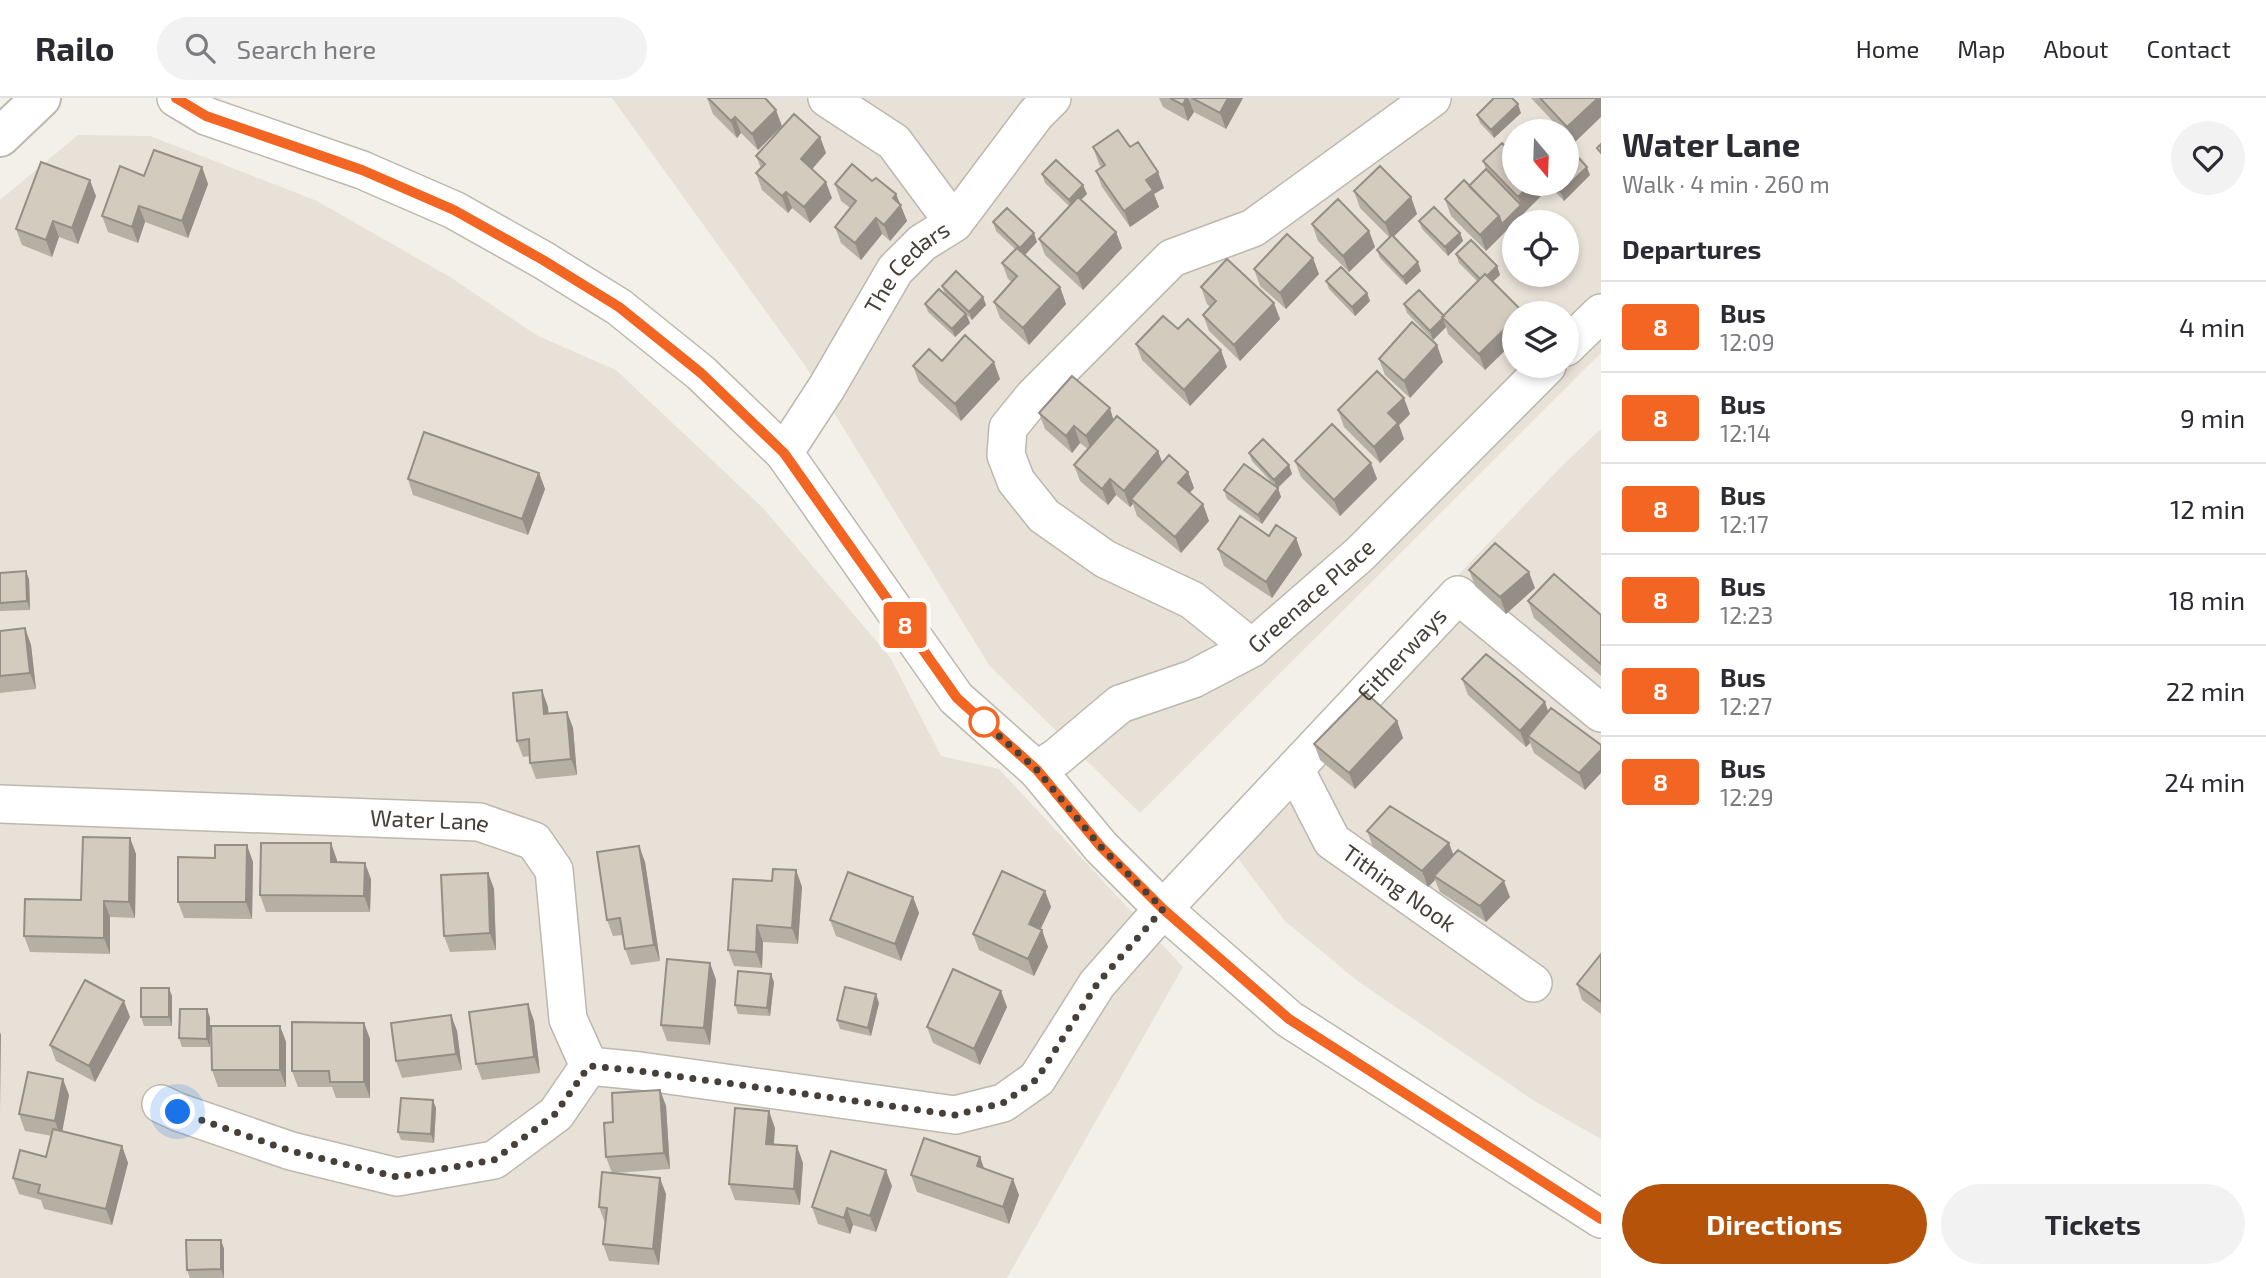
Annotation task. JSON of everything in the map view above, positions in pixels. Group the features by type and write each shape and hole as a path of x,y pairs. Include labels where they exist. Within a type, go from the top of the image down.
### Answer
{"street":[{"path":"0,137 41,98"},
{"path":"176,98 206,116 362,170 454,210 619,307 701,373 784,453 957,698 1037,770 1101,847 1163,909 1289,1019 1601,1219"},
{"path":"827,98 894,142 954,222"},
{"name":"The Cedars","path":"784,453 827,387 894,270 922,243 954,222 1036,114 1052,98"},
{"path":"1252,648 1192,600 1105,559 1044,516 1016,481 1006,455 1008,428 1034,396 1172,258 1253,228 1432,98"},
{"path":"1579,334 1601,313"},
{"name":"Greenace Place","path":"1037,770 1058,757 1119,704 1193,679 1252,648 1360,554 1535,378"},
{"name":"Eitherways","path":"1163,909 1458,595 1601,713"},
{"name":"Tithing Nook","path":"1295,769 1332,841 1533,983"},
{"name":"Water Lane","path":"0,804 479,822 534,841 554,870 568,1019 589,1066"},
{"path":"161,1104 291,1151 397,1177 494,1160 555,1114 589,1066 955,1115 1003,1103 1037,1079 1097,984 1163,909"}],"shaded area":[{"path":"612,98 1601,98 1601,353 1579,375 1579,301 1502,301 1502,378 1576,378 1140,813 989,665 806,367"},
{"path":"78,135 150,136 317,201 450,277 538,336 616,370 763,508 890,657 941,756 999,769 1183,967 1007,1278 0,1278 0,200"},
{"path":"1601,429 1601,1139 1536,1102 1359,982 1285,921 1216,829 1562,466"}],"building":[{"path":"708,98 765,98 776,110 752,134 735,117 731,121"},
{"path":"1170,98 1186,98 1183,105"},
{"path":"1192,98 1228,98 1220,113"},
{"path":"1494,98 1512,98 1518,104 1491,130 1477,115"},
{"path":"1540,98 1598,98 1576,119 1560,119"},
{"path":"794,114 820,137 801,159 826,182 804,207 786,192 782,196 756,173 765,164 756,156"},
{"path":"1118,130 1130,147 1138,142 1158,172 1146,180 1153,190 1124,211 1096,171 1105,165 1093,147"},
{"path":"1502,143 1502,181 1483,161"},
{"path":"154,150 202,167 182,221 139,206 132,227 102,216 120,166 144,176"},
{"path":"1579,158 1587,167 1579,175"},
{"path":"1056,160 1083,185 1069,200 1042,174"},
{"path":"41,162 90,180 72,228 53,221 46,240 16,229"},
{"path":"852,164 872,181 876,178 896,194 893,198 901,205 884,225 876,218 855,243 835,227 856,201 835,184"},
{"path":"1380,166 1411,197 1385,223 1354,191"},
{"path":"1486,169 1502,185 1502,196 1512,196 1521,205 1516,210 1502,210 1502,224 1499,216 1469,186"},
{"path":"1464,180 1499,216 1480,235 1445,199"},
{"path":"1078,197 1116,232 1077,274 1039,239"},
{"path":"1338,199 1369,231 1343,256 1312,224"},
{"path":"1434,207 1460,233 1445,247 1419,221"},
{"path":"1007,208 1034,233 1020,248 993,222"},
{"path":"1287,234 1313,258 1280,293 1254,269"},
{"path":"1392,235 1418,262 1403,277 1377,250"},
{"path":"1471,240 1497,266 1480,279 1456,254"},
{"path":"1017,248 1060,287 1023,328 994,302 1017,276 1002,263"},
{"path":"1227,259 1274,303 1234,345 1203,315 1216,301 1201,287"},
{"path":"1341,267 1367,293 1352,307 1326,281"},
{"path":"956,271 983,297 969,312 942,286"},
{"path":"1485,274 1512,301 1502,301 1502,332 1479,354 1442,317"},
{"path":"939,289 966,314 952,329 925,304"},
{"path":"1419,290 1444,316 1430,331 1404,304"},
{"path":"1163,316 1178,329 1188,319 1221,350 1184,390 1136,344"},
{"path":"1412,322 1437,345 1404,381 1379,359"},
{"path":"965,335 994,362 955,404 913,366 929,349 942,361"},
{"path":"1377,371 1404,398 1388,413 1398,423 1374,447 1338,410"},
{"path":"1072,376 1110,408 1086,436 1074,426 1066,436 1039,413"},
{"path":"1117,416 1158,451 1124,491 1110,479 1102,489 1074,465"},
{"path":"1332,424 1371,463 1334,500 1295,461"},
{"path":"424,432 539,473 522,519 408,479"},
{"path":"1263,439 1289,465 1274,480 1249,453"},
{"path":"1169,455 1188,472 1178,483 1203,504 1175,537 1131,499"},
{"path":"1244,464 1278,488 1258,515 1224,490"},
{"path":"1240,516 1269,536 1276,525 1296,538 1266,582 1218,549"},
{"path":"1495,543 1529,572 1500,597 1469,570"},
{"path":"26,571 27,601 0,603 0,573"},
{"path":"1554,574 1601,615 1601,664 1528,601"},
{"path":"25,628 30,673 0,676 0,631"},
{"path":"1486,654 1545,702 1520,731 1462,679"},
{"path":"542,690 544,714 567,712 571,759 530,763 529,739 517,741 513,693"},
{"path":"1365,692 1397,721 1349,773 1314,744"},
{"path":"1551,708 1601,745 1601,750 1579,773 1528,736"},
{"path":"1390,806 1449,843 1422,871 1367,831"},
{"path":"83,837 130,838 129,902 104,901 104,938 24,936 25,899 81,900"},
{"path":"261,843 331,843 331,862 365,863 364,896 260,895"},
{"path":"215,845 247,845 246,902 178,902 178,857 215,858"},
{"path":"639,846 654,945 625,949 620,918 607,920 597,852"},
{"path":"1458,850 1504,881 1480,906 1434,876"},
{"path":"773,869 796,870 792,928 757,925 756,952 728,950 733,879 772,881"},
{"path":"1002,871 1045,891 1029,924 1042,930 1028,959 973,934"},
{"path":"848,872 913,897 895,944 830,920"},
{"path":"488,873 490,933 444,936 441,875"},
{"path":"1601,954 1601,1002 1577,984"},
{"path":"667,959 710,963 704,1028 661,1025"},
{"path":"953,969 1001,991 974,1049 927,1027"},
{"path":"738,971 771,974 767,1008 735,1005"},
{"path":"85,980 124,1001 89,1066 50,1045"},
{"path":"845,987 876,994 868,1028 837,1020"},
{"path":"141,988 169,988 169,1017 141,1017"},
{"path":"528,1004 534,1057 476,1064 469,1012"},
{"path":"180,1009 207,1009 207,1039 179,1038"},
{"path":"451,1015 456,1054 396,1061 391,1023"},
{"path":"292,1022 364,1023 364,1082 330,1082 329,1071 292,1071"},
{"path":"211,1026 280,1026 280,1070 212,1070"},
{"path":"28,1072 63,1079 55,1121 19,1114"},
{"path":"660,1090 664,1153 606,1157 604,1123 613,1122 612,1093"},
{"path":"401,1098 433,1100 431,1134 398,1132"},
{"path":"735,1108 769,1111 766,1144 797,1146 794,1189 729,1184"},
{"path":"53,1129 122,1146 106,1209 38,1193 40,1185 13,1178 20,1150 46,1157"},
{"path":"924,1138 980,1157 977,1166 1013,1179 1003,1207 911,1175"},
{"path":"831,1151 886,1170 870,1216 847,1208 844,1218 812,1207"},
{"path":"602,1172 660,1178 653,1249 603,1244 607,1208 599,1207"},
{"path":"186,1240 221,1240 221,1269 187,1270"}],"bus line":[{"name":"8","path":"176,98 206,116 362,170 454,210 619,307 701,373 784,453 957,698 1037,770 1101,847 1163,909 1289,1019 1601,1219"}],"route":[{"path":"178,1112 291,1151 397,1177 494,1160 555,1114 589,1066 955,1115 1003,1103 1037,1079 1097,984 1163,909 1101,847 1037,770 977,716 984,722"}]}
